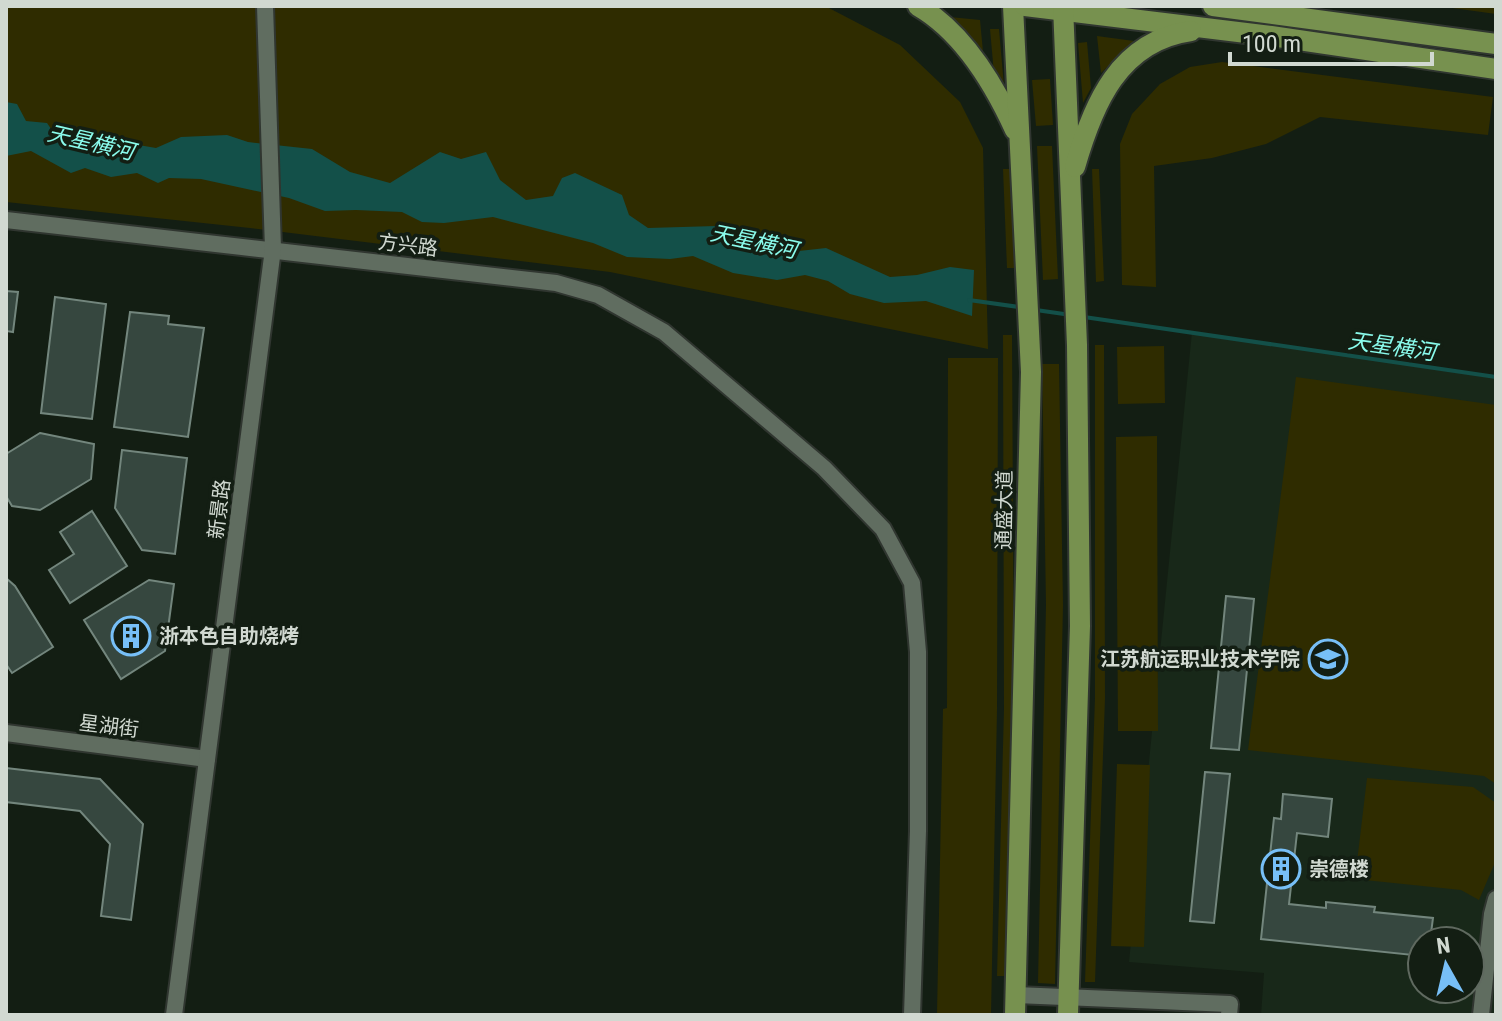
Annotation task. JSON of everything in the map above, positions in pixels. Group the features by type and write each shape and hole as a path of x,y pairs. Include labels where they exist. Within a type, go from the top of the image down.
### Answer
{"main road":[{"path":"918,6 931,13 953,34 981,70 1003,103 1020,141"},
{"name":"通盛大道","path":"1013,6 1031,372 1025,707 1015,1005"},
{"path":"1025,6 1063,8 1496,69"},
{"path":"1213,6 1496,44"},
{"path":"1063,8 1077,345 1080,626 1069,1006"},
{"path":"1070,186 1082,145 1107,84 1133,56 1170,34 1209,28"}],"street":[{"name":"新景路","path":"174,1015 273,249 265,6"},
{"name":"方兴路","path":"6,220 556,283 598,295 664,332 824,468 883,529 912,583 918,652 918,831 912,1015"},
{"name":"星湖街","path":"6,733 207,759"},
{"path":"1481,1015 1496,899"},
{"path":"1015,1005 1230,1004 1229,1015"}],"shaded area":[{"path":"6,6 827,7 900,45 960,102 983,148 988,349 610,272 6,202"},
{"path":"1438,6 1496,6 1496,14"},
{"path":"950,17 980,20 983,52"},
{"path":"990,29 999,29 1004,86 994,74"},
{"path":"1097,36 1134,41 1101,73"},
{"path":"1087,42 1091,88 1083,103 1078,43"},
{"path":"1222,62 1493,97 1488,135 1320,117 1266,144 1212,158 1154,166 1156,287 1122,285 1120,144 1132,114 1160,84 1190,67"},
{"path":"1050,79 1053,125 1036,126 1032,80"},
{"path":"1037,146 1052,146 1058,279 1043,280"},
{"path":"1003,169 1011,169 1015,268 1007,268"},
{"path":"1092,169 1099,169 1104,281 1096,282"},
{"name":"江苏航运职业技术学院","path":"1192,332 1496,377 1496,1015 1261,1015 1264,973 1129,962"},
{"path":"1003,335 1012,335 1014,710 1007,976 997,976 1004,709"},
{"path":"1095,345 1104,345 1105,698 1095,982 1085,982 1095,698"},
{"path":"1164,346 1165,403 1118,404 1117,347"},
{"path":"948,358 998,358 997,710 991,1015 937,1015 943,709 947,708"},
{"path":"1042,364 1059,364 1063,605 1055,984 1038,983 1046,605"},
{"path":"1296,377 1496,405 1496,784 1484,776 1248,750"},
{"path":"1157,436 1158,731 1118,731 1116,437"},
{"path":"1117,764 1150,765 1144,947 1111,946"},
{"path":"1367,778 1473,787 1496,803 1496,860 1479,900 1461,890 1355,879"}],"water":[{"path":"6,102 17,104 26,121 47,123 60,142 91,145 121,142 156,148 181,137 227,135 248,142 312,149 350,172 390,183 440,152 461,159 486,152 500,180 526,200 553,196 562,178 575,173 622,195 629,215 648,228 716,226 781,253 826,248 890,277 917,275 950,267 974,270 972,316 926,301 884,303 850,294 828,281 805,275 777,280 733,273 693,256 670,259 627,257 593,243 493,217 444,223 422,222 402,212 325,211 289,198 201,179 169,178 158,183 137,173 111,177 85,168 71,173 31,151 6,156"}],"building":[{"path":"6,291 18,292 13,332 6,331"},
{"path":"55,297 106,304 92,419 41,413"},
{"path":"130,312 169,316 168,324 204,328 188,437 114,427"},
{"path":"40,433 94,444 91,479 40,510 12,506 6,496 6,454"},
{"path":"122,450 187,458 175,554 142,550 115,508"},
{"path":"92,511 127,566 70,603 49,570 74,554 60,532"},
{"path":"6,578 15,586 53,647 12,673 6,664"},
{"name":"浙本色自助烧烤","path":"149,580 174,584 165,651 121,679 84,620"},
{"path":"1226,596 1254,599 1239,750 1211,748"},
{"path":"6,768 100,779 143,824 131,920 101,916 110,844 80,811 6,802"},
{"path":"1205,772 1230,774 1214,923 1190,921"},
{"name":"崇德楼","path":"1283,794 1332,799 1328,837 1297,833 1289,904 1326,908 1326,902 1375,907 1374,912 1433,918 1432,925 1406,925 1406,954 1261,939 1274,818 1281,819"}],"waterway":[{"name":"天星横河","path":"969,300 1019,307"},
{"name":"天星横河","path":"1036,310 1071,315"},
{"name":"天星横河","path":"1084,317 1496,377"}],"place":[{"name":"浙本色自助烧烤","path":"131,636"},
{"name":"江苏航运职业技术学院","path":"1328,659"},
{"name":"崇德楼","path":"1281,869"}]}
